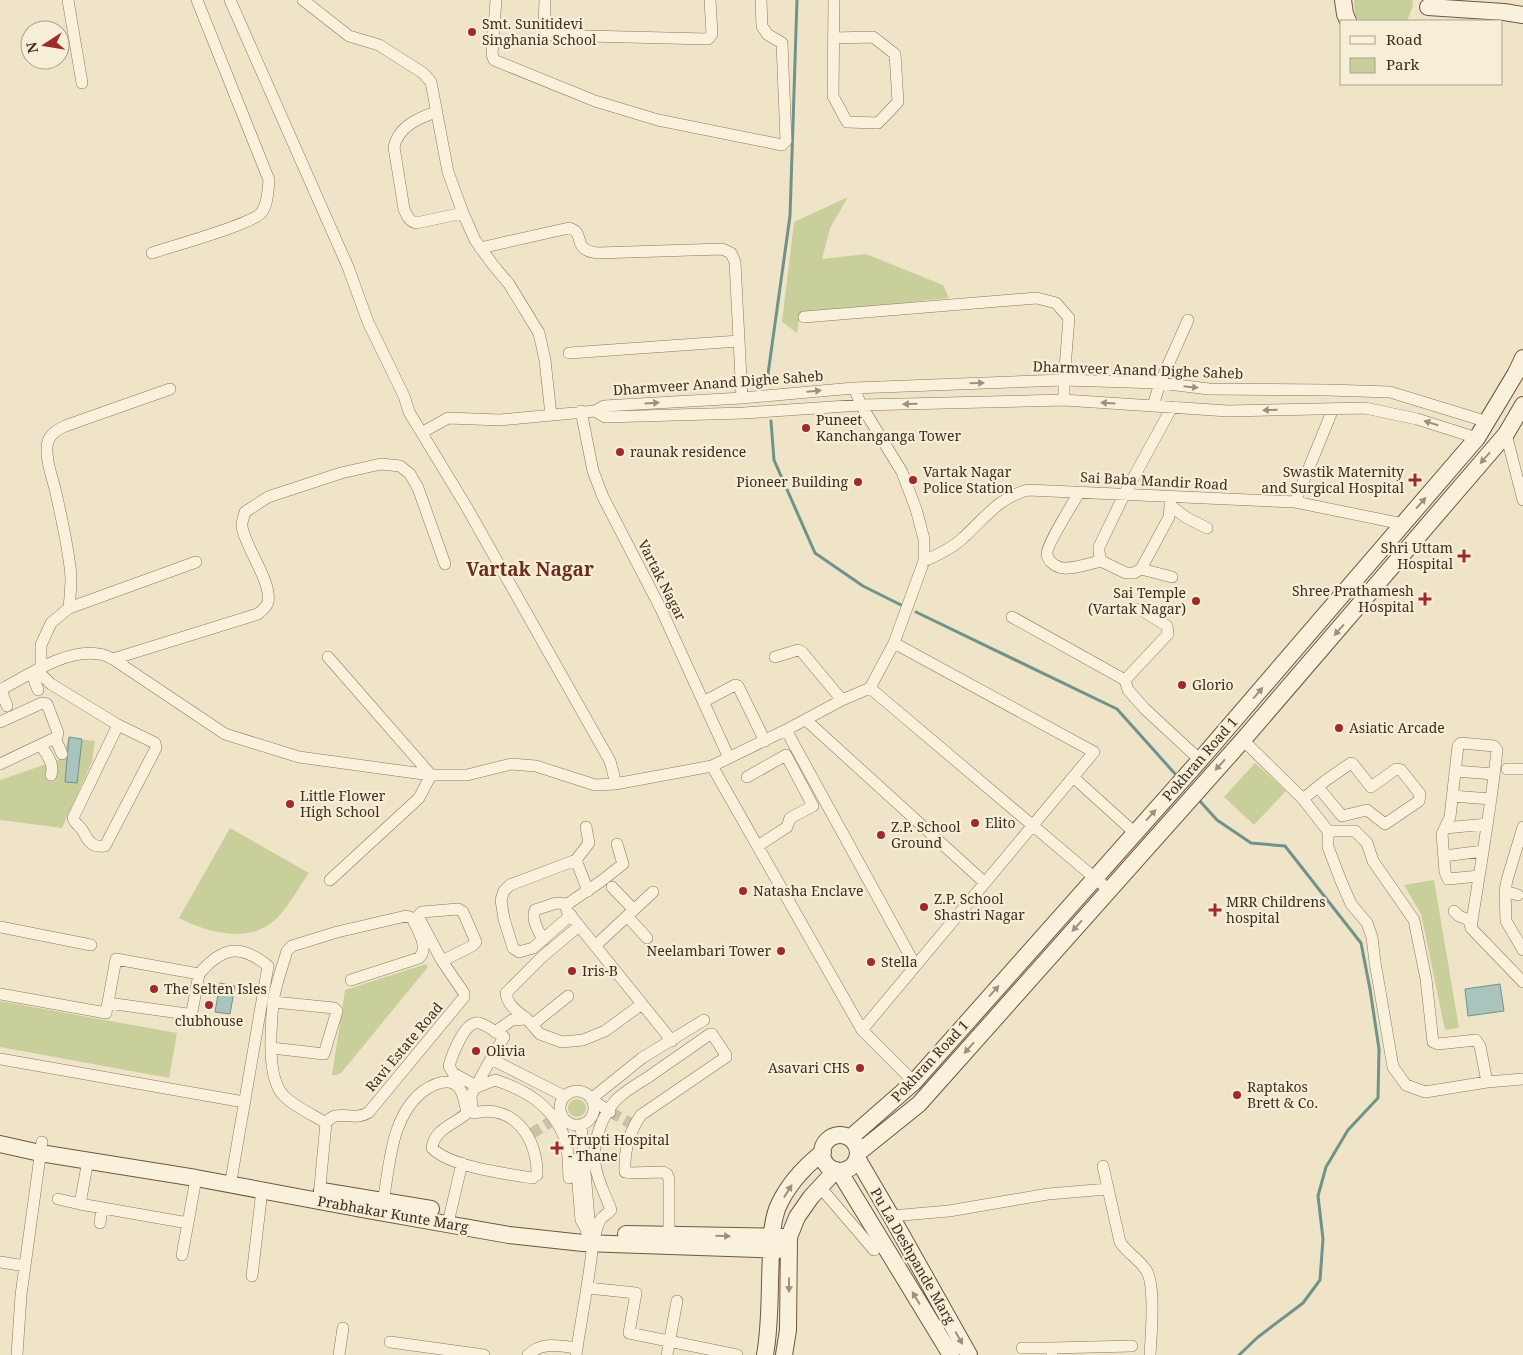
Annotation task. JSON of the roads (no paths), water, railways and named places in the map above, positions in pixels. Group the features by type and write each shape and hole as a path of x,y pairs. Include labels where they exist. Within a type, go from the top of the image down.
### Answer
{"main road":[{"path":"1343,0 1348,20"},
{"path":"1426,9 1504,12 1523,15"},
{"name":"Pokhran Road 1","path":"850,1138 914,1082 1200,760 1477,438 1488,422 1523,358"},
{"name":"Pokhran Road 1","path":"857,1156 919,1104 1243,740 1506,434 1523,405"},
{"path":"1506,434 1523,436"},
{"name":"Prabhakar Kunte Marg","path":"0,1134 88,1160 262,1190 319,1196"},
{"path":"839,1135 850,1138 854,1142 857,1156 850,1168 838,1170 829,1166 825,1162 824,1144 839,1135"},
{"name":"Prabhakar Kunte Marg","path":"0,1144 41,1147 232,1175 319,1196 449,1218 546,1230 588,1229 669,1241 789,1243"},
{"path":"765,1355 769,1333 771,1243 777,1210 789,1189 806,1166 823,1152"},
{"name":"Pu La Deshpande Marg","path":"857,1156 969,1355"},
{"path":"784,1355 788,1330 789,1243 798,1217 812,1197 838,1170"},
{"name":"Pu La Deshpande Marg","path":"838,1170 951,1355"}],"street":[{"path":"68,0 82,83"},
{"path":"152,253 243,223 261,213 267,198 269,180 197,0"},
{"path":"230,0 348,267 368,322 404,396 409,412 527,614 610,762 615,784"},
{"path":"303,0 348,36 379,45 423,73 431,82 448,172 463,212 480,248 509,284 539,333 545,360 551,415"},
{"path":"496,0 492,54 494,60 595,101 658,120 782,145 786,141 782,43 767,34 762,26 761,0"},
{"path":"545,0 544,26 547,35 708,38 712,34 710,0"},
{"path":"834,0 833,96 847,122 878,124 898,102 895,54 873,37 834,38"},
{"path":"436,112 416,119 396,139 394,147 404,209 412,222 416,224 463,212"},
{"path":"480,248 569,228 575,229 581,246 589,252 722,249 731,253 735,262 742,398"},
{"path":"804,317 1037,298 1056,303 1069,318 1064,400"},
{"path":"1153,406 1160,383 1188,320"},
{"path":"568,353 739,341"},
{"name":"Dharmveer Anand Dighe Saheb","path":"594,411 604,406 742,398 854,388 1064,380 1160,383 1209,389 1390,392 1488,422"},
{"path":"7,706 0,690 64,658 81,654 98,654 113,659 225,734 299,757 431,775 467,775 511,764 536,766 595,785 615,784 712,766 806,720 842,700 870,688 894,643 924,561 924,539 916,509 902,472 860,405 854,388"},
{"path":"69,608 71,579 68,548 48,462 47,447 49,438 55,430 170,389"},
{"name":"Dharmveer Anand Dighe Saheb","path":"594,411 605,417 744,413 860,405 1064,400 1228,411 1365,408 1408,417 1477,438"},
{"path":"1101,561 1099,547 1124,495 1172,407"},
{"path":"1295,502 1333,409"},
{"name":"Vartak Nagar","path":"581,411 593,471 603,497 661,609 728,758"},
{"path":"422,432 448,418 500,420 594,411"},
{"path":"1506,434 1523,500"},
{"path":"113,659 258,614 266,607 268,601 262,573 248,546 242,526 245,512 268,497 341,473 381,464 400,466 410,474 418,488 445,564"},
{"name":"Sai Baba Mandir Road","path":"924,561 954,546 993,507 1015,494 1028,490 1124,495 1171,502 1295,502 1403,524"},
{"path":"1078,493 1047,551 1050,561 1055,565 1066,568 1101,561 1126,573 1134,573 1141,569 1169,517 1171,502"},
{"path":"1171,502 1187,518 1207,528"},
{"path":"38,690 37,671 41,645 51,623 69,608 196,562"},
{"path":"1141,569 1172,577"},
{"path":"1356,579 1371,593"},
{"path":"1126,680 1168,634 1167,626 1140,609"},
{"path":"1012,617 1126,680 1128,690 1144,709 1200,760"},
{"path":"862,1030 1094,752 894,643"},
{"path":"775,657 798,650 802,652 842,700"},
{"path":"328,657 431,775"},
{"path":"37,671 51,684 118,725 155,743 156,748 105,846 99,847 89,843 82,830 74,823 73,818 118,725"},
{"path":"703,702 735,685 738,686 765,740"},
{"path":"870,688 1109,890"},
{"path":"0,722 42,703 47,704 58,733 55,738 39,749 0,770"},
{"path":"806,720 984,882"},
{"path":"786,730 915,966"},
{"path":"55,738 62,754"},
{"path":"1243,740 1303,799 1328,831 1328,847 1340,881 1351,904 1367,923 1372,937 1393,1067 1406,1085 1425,1092 1487,1082 1523,1079"},
{"path":"1471,928 1491,799 1497,750 1494,746 1461,743 1458,746 1450,817 1442,834 1444,872 1448,879 1479,876"},
{"path":"0,764 39,749"},
{"path":"39,749 50,759 53,770 51,775"},
{"path":"747,777 797,749"},
{"path":"786,755 813,806"},
{"path":"1303,799 1318,787 1349,764 1352,764 1371,787 1396,769 1401,770 1420,794 1420,798 1419,801 1385,824 1367,810 1342,816 1318,787"},
{"path":"712,766 862,1030 914,1082"},
{"path":"1507,768 1523,770"},
{"path":"1455,771 1494,774"},
{"path":"330,880 419,798 431,775"},
{"path":"1073,776 1135,832"},
{"path":"1452,796 1491,799"},
{"path":"758,846 787,827 790,818 824,800"},
{"path":"1445,828 1487,824"},
{"path":"586,827 589,843 576,860 510,885 504,891 501,900 504,919 513,948 519,952 533,948 543,940 588,891 623,864 617,844"},
{"path":"1523,827 1505,891 1506,921 1523,950"},
{"path":"1328,831 1355,831 1367,843 1373,861 1414,920 1426,979 1433,1042 1438,1044 1476,1040 1480,1046 1487,1082"},
{"path":"1444,856 1483,851"},
{"path":"576,860 588,891"},
{"path":"612,887 647,938"},
{"path":"1505,891 1518,895"},
{"path":"596,946 654,892"},
{"path":"543,940 534,920 533,914 535,910 556,904 570,910 579,926 672,1041"},
{"name":"Ravi Estate Road","path":"326,1124 336,1116 362,1117 369,1112 464,997 464,993 442,961 418,916 422,912 458,909 463,912 476,942 472,946 442,961"},
{"path":"1454,911 1459,916 1469,920 1471,928 1523,982"},
{"path":"319,1196 326,1124 284,1096 272,1070 274,1002 287,951 292,946 337,932 406,916 412,918 424,948 422,955 419,958 351,980"},
{"path":"579,926 506,993 507,1000 515,1010 540,1034 562,1042 583,1040 606,1031 642,1004"},
{"path":"0,927 91,945"},
{"path":"108,1003 187,1014 192,1012 199,974 210,961 224,953 240,951 255,955 268,966 232,1175"},
{"path":"0,994 106,1013 116,959 199,974"},
{"path":"495,1032 512,1020 529,1022 568,996"},
{"path":"272,1048 324,1054 337,1011 334,1008 274,1002"},
{"path":"591,1100 642,1058 704,1020"},
{"path":"472,1023 480,1023 504,1037 491,1059 476,1086 453,1073 449,1066 466,1028 472,1023"},
{"path":"588,1229 597,1224 610,1210 608,1199 599,1184 594,1154 599,1132 616,1100 712,1034 726,1057 641,1115 633,1125 629,1138 625,1161 628,1173 663,1172 667,1174 669,1179 669,1241"},
{"path":"0,1059 244,1102"},
{"path":"491,1059 564,1096"},
{"path":"382,1207 395,1139 402,1115 415,1098 429,1086 442,1082 451,1082 459,1086 463,1094 467,1114 452,1122 432,1143 432,1148 438,1154 462,1164 535,1176 537,1162 529,1134 520,1125 496,1111 486,1110 474,1113 472,1111 471,1095 475,1088 495,1080 514,1086 533,1096 548,1111 566,1140 569,1178"},
{"path":"578,1091 588,1095 593,1104 592,1115 586,1123 577,1125 558,1118 564,1096 578,1091"},
{"path":"591,1100 610,1112"},
{"path":"528,1355 534,1349 546,1345 576,1352 588,1288 588,1229 577,1125"},
{"path":"17,1355 25,1266 41,1147"},
{"path":"80,1204 88,1160"},
{"path":"449,1218 462,1164"},
{"path":"1103,1166 1120,1242 1125,1250 1147,1271 1151,1284 1150,1355"},
{"path":"182,1255 196,1178"},
{"path":"820,1188 874,1250"},
{"path":"252,1276 262,1190"},
{"path":"891,1216 949,1211 1048,1194 1108,1190"},
{"path":"58,1199 188,1223"},
{"path":"100,1223 102,1208"},
{"path":"0,1262 25,1266"},
{"path":"588,1288 636,1293 629,1333 737,1355"},
{"path":"667,1355 677,1301"},
{"path":"340,1355 342,1328"},
{"path":"390,1342 484,1355"},
{"path":"1022,1348 1052,1351 1132,1346"}],"water":[{"path":"69,737 82,739 77,783 65,782"},
{"path":"220,983 235,986 230,1014 215,1012"},
{"path":"1500,984 1504,1011 1468,1016 1465,989"}],"waterway":[{"path":"769,383 768,374 790,216 797,0"},
{"path":"771,421 774,460 815,553 863,586 901,605"},
{"path":"916,612 1117,709 1177,776"},
{"path":"1198,799 1217,820 1251,843 1285,846 1361,943 1379,1049 1378,1098 1348,1130 1326,1167 1318,1196 1323,1239 1320,1280 1303,1303 1258,1337 1239,1355"}],"tunnel":[{"path":"610,1112 632,1124"},
{"path":"531,1134 555,1119"}],"place":[{"name":"Smt. Sunitidevi Singhania School","path":"472,32"},
{"name":"Puneet Kanchanganga Tower","path":"806,428"},
{"name":"raunak residence","path":"620,452"},
{"name":"Vartak Nagar Police Station","path":"913,480"},
{"name":"Swastik Maternity and Surgical Hospital","path":"1415,480"},
{"name":"Pioneer Building","path":"858,482"},
{"name":"Shri Uttam Hospital","path":"1464,556"},
{"name":"Shree Prathamesh Hospital","path":"1425,599"},
{"name":"Sai Temple (Vartak Nagar)","path":"1196,601"},
{"name":"Glorio","path":"1182,685"},
{"name":"Asiatic Arcade","path":"1339,728"},
{"name":"Little Flower High School","path":"290,804"},
{"name":"Elito","path":"975,823"},
{"name":"Z.P. School Ground","path":"881,835"},
{"name":"Natasha Enclave","path":"743,891"},
{"name":"Z.P. School Shastri Nagar","path":"924,907"},
{"name":"MRR Childrens hospital","path":"1215,910"},
{"name":"Neelambari Tower","path":"781,951"},
{"name":"Stella","path":"871,962"},
{"name":"Iris-B","path":"572,971"},
{"name":"The Selten Isles","path":"154,989"},
{"name":"clubhouse","path":"209,1005"},
{"name":"Olivia","path":"476,1051"},
{"name":"Asavari CHS","path":"860,1068"},
{"name":"Raptakos Brett & Co.","path":"1237,1095"},
{"name":"Trupti Hospital - Thane","path":"557,1148"}],"district":[{"name":"Vartak Nagar","path":"530,569"}]}
